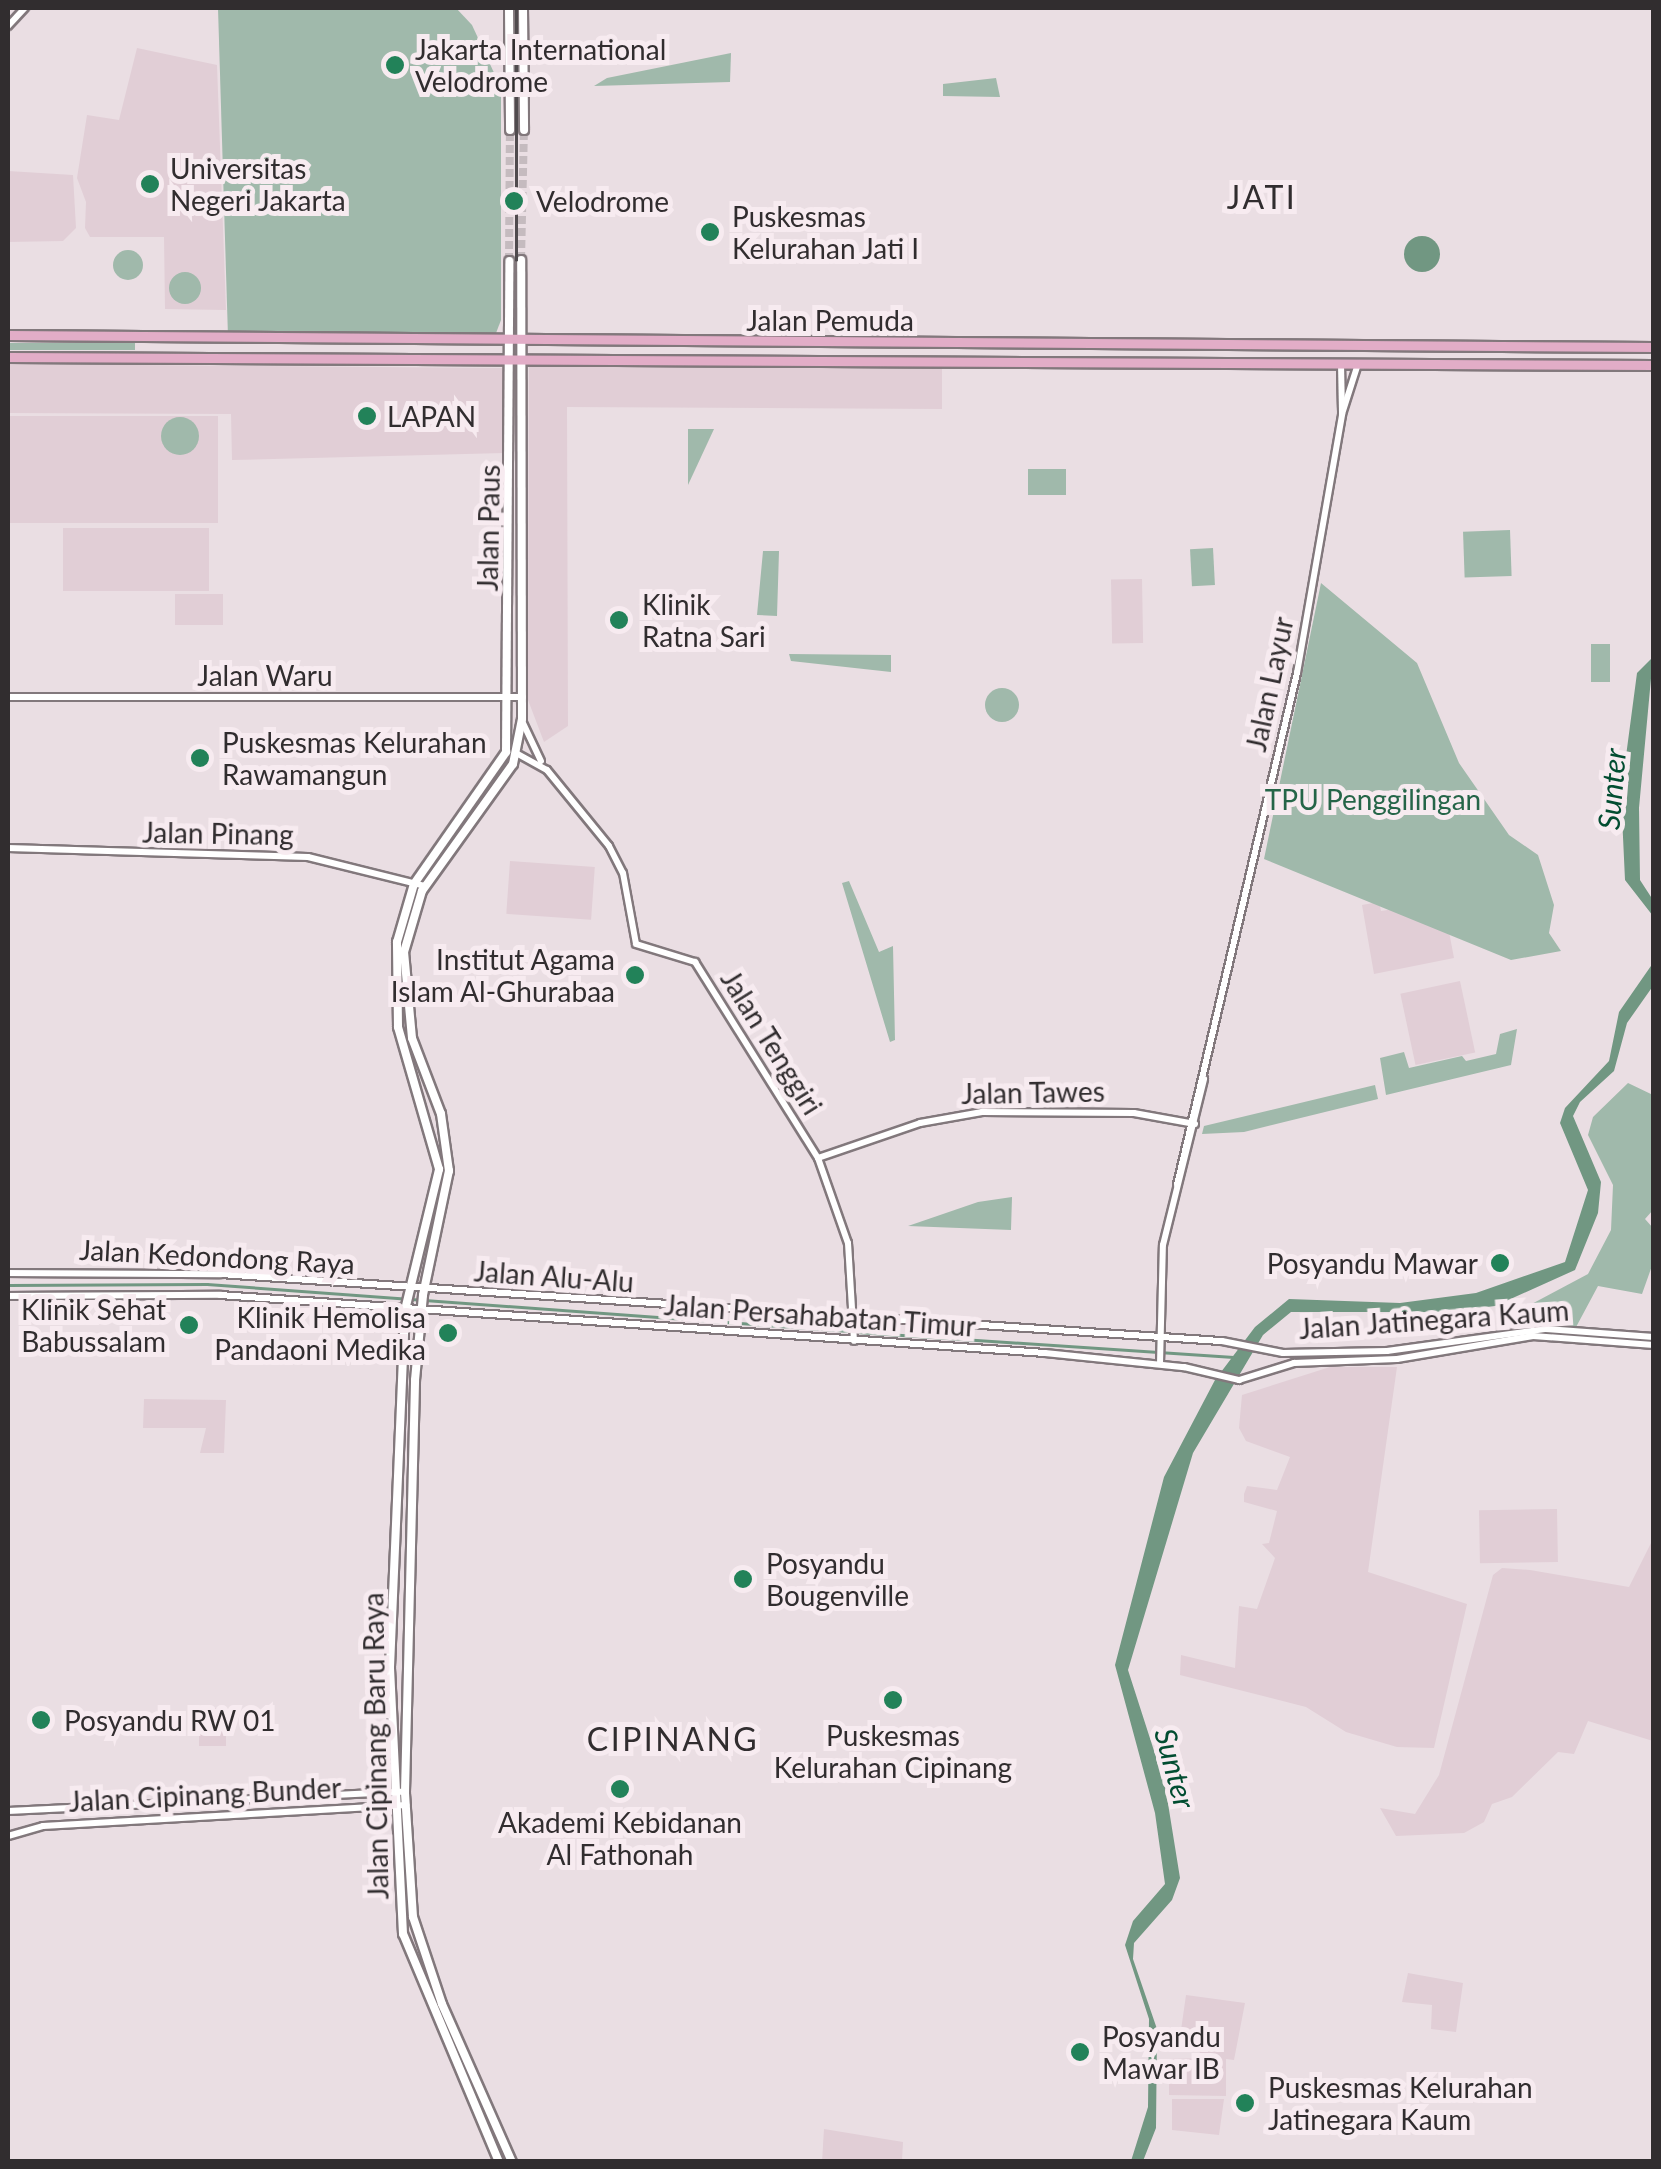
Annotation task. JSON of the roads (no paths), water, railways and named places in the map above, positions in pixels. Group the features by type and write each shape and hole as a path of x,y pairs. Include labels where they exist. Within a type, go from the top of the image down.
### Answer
{"main road":[{"path":"509,8 510,130"},
{"path":"524,8 524,130"},
{"name":"Jalan Paus","path":"516,753 522,719 521,260"},
{"name":"Jalan Paus","path":"414,884 498,769 510,731 509,262"},
{"name":"Jalan Pemuda","path":"8,335 1654,348"},
{"path":"727,362 728,343"},
{"path":"1563,347 1563,365"},
{"name":"Jalan Pemuda","path":"8,357 1654,365"},
{"path":"401,993 404,952 425,886 516,753"},
{"path":"401,993 398,942 414,884"},
{"name":"Jalan Cipinang Baru Raya","path":"401,993 416,1052 445,1130 450,1171 421,1309 405,1792 416,1932 512,2162"},
{"name":"Jalan Cipinang Baru Raya","path":"401,993 398,1027 439,1169 408,1299 390,1667 393,1792 404,1934 499,2162"},
{"path":"455,2062 467,2057"},
{"path":"461,2076 473,2071"}],"street":[{"path":"8,26 25,8"},
{"name":"Jalan Layur","path":"1160,1360 1162,1245 1297,673 1342,414 1359,363"},
{"name":"Jalan Layur","path":"1341,364 1342,414"},
{"name":"Jalan Waru","path":"8,697 522,696"},
{"name":"Jalan Tenggiri","path":"522,719 547,770 620,864 636,944 695,962 818,1158 848,1244 854,1339"},
{"name":"Jalan Tenggiri","path":"516,753 547,770"},
{"name":"Jalan Pinang","path":"8,848 308,857 425,886"},
{"name":"Jalan Tawes","path":"818,1158 920,1123 982,1112 1134,1113 1192,1124"},
{"name":"Jalan Kedondong Raya","path":"8,1273 126,1270 408,1299 423,1293"},
{"path":"8,1296 151,1292 408,1299"},
{"name":"Jalan Alu-Alu","path":"423,1293 1161,1342 1229,1342"},
{"name":"Jalan Persahabatan Timur","path":"408,1299 421,1309 1160,1360 1215,1376 1249,1379"},
{"name":"Jalan Jatinegara Kaum","path":"1229,1342 1280,1352 1387,1351 1546,1329 1654,1341"},
{"name":"Jalan Jatinegara Kaum","path":"1249,1379 1284,1365 1398,1359 1533,1336 1654,1341"},
{"path":"1280,1352 1284,1365"},
{"name":"Jalan Cipinang Bunder","path":"8,1811 405,1792"},
{"path":"234,1802 228,1807 234,1815"},
{"path":"206,1803 214,1810 208,1816"},
{"name":"Jalan Cipinang Bunder","path":"8,1836 42,1826 406,1804"}],"waterway":[{"path":"8,1285 207,1284 849,1331"},
{"path":"857,1332 1233,1357"}],"tunnel":[{"path":"509,261 510,130"},
{"path":"521,260 524,130"}],"tram line":[{"path":"516,8 516,260"}],"place":[{"name":"Jakarta International Velodrome","path":"395,65"},
{"name":"Universitas Negeri Jakarta","path":"150,184"},
{"name":"Velodrome","path":"514,201"},
{"name":"Puskesmas Kelurahan Jati I","path":"710,232"},
{"name":"LAPAN","path":"367,416"},
{"name":"Klinik Ratna Sari","path":"619,620"},
{"name":"Puskesmas Kelurahan Rawamangun","path":"200,758"},
{"name":"Institut Agama Islam Al-Ghurabaa","path":"635,975"},
{"name":"Posyandu Mawar","path":"1500,1263"},
{"name":"Klinik Sehat Babussalam","path":"189,1325"},
{"name":"Klinik Hemolisa Pandaoni Medika","path":"448,1333"},
{"name":"Posyandu Bougenville","path":"743,1579"},
{"name":"Puskesmas Kelurahan Cipinang","path":"893,1700"},
{"name":"Posyandu RW 01","path":"41,1720"},
{"name":"Akademi Kebidanan Al Fathonah","path":"620,1789"},
{"name":"Posyandu Mawar IB","path":"1080,2052"},
{"name":"Puskesmas Kelurahan Jatinegara Kaum","path":"1245,2103"}],"district":[{"name":"JATI","path":"1262,197"},
{"name":"CIPINANG","path":"673,1739"}],"water label":[{"name":"Sunter","path":"1611,789"},
{"name":"Sunter","path":"1176,1768"}],"park label":[{"name":"TPU Penggilingan","path":"1373,799"}]}
